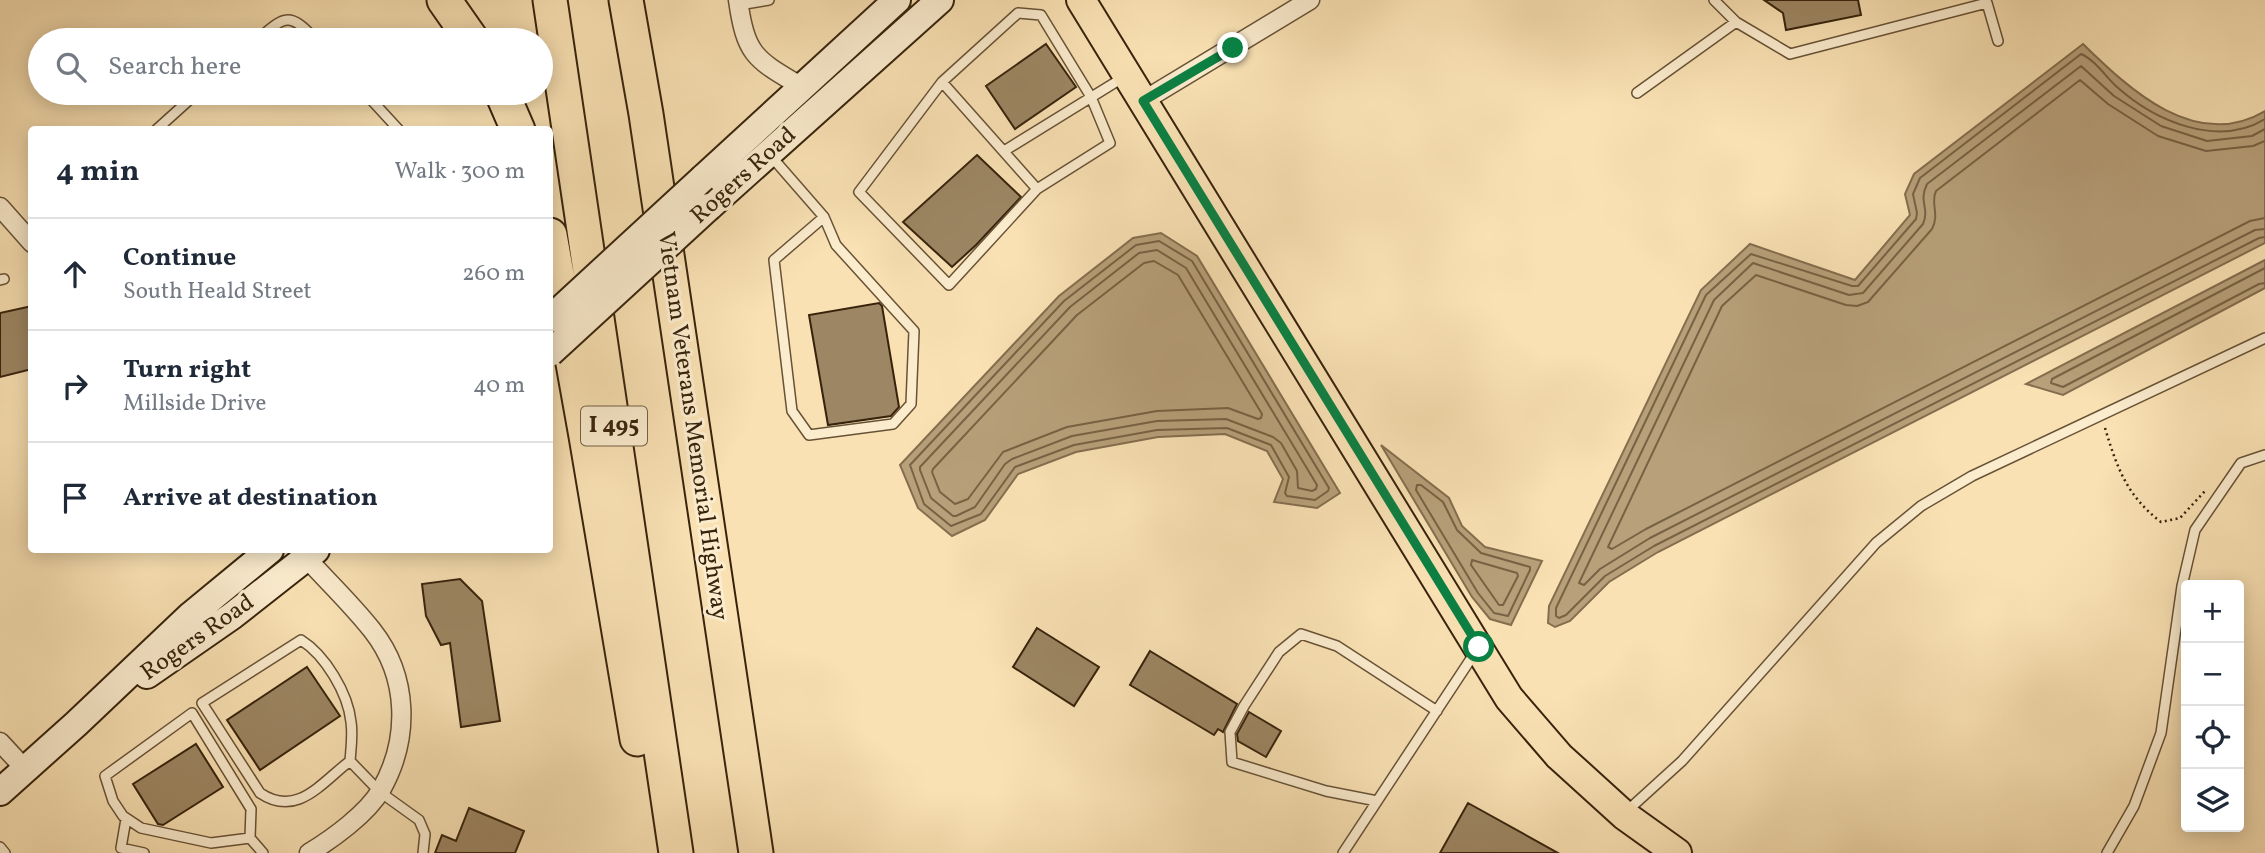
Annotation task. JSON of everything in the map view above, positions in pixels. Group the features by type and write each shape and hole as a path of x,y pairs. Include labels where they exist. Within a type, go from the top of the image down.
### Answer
{"highway":[{"path":"444,0 464,28"},
{"name":"I 495","path":"550,0 676,853"},
{"name":"Vietnam Veterans Memorial Highway","path":"626,0 646,114 756,853"},
{"path":"638,0 646,114"},
{"path":"507,105 516,126"},
{"path":"553,252 657,853"}],"main road":[{"path":"1081,0 1509,698 1559,756 1624,815 1677,853"}],"street":[{"name":"Rogers Road","path":"553,315 897,0"},
{"name":"Rogers Road","path":"553,350 940,0"},
{"path":"1143,101 1310,0"},
{"path":"738,3 743,32 757,59 802,87"},
{"path":"3,216 28,238"},
{"name":"Rogers Road","path":"0,792 191,615 266,553"},
{"name":"Rogers Road","path":"76,724 232,616 306,553"},
{"path":"308,553 373,631 393,666 403,712 399,748 380,792 352,822 309,853"},
{"path":"0,742 25,769"}],"lane":[{"path":"738,3 769,0"},
{"path":"1714,0 1736,22 1790,54 1987,4 1998,41"},
{"path":"1018,13 1041,15 1091,97 1110,143 1037,190 949,285 859,192 942,82 1018,13"},
{"path":"272,28 289,19 304,28"},
{"path":"1637,93 1736,22"},
{"path":"1004,151 1127,75"},
{"path":"942,82 1037,190"},
{"path":"161,126 184,105"},
{"path":"376,105 394,126"},
{"path":"769,153 824,217 836,245 914,331 911,404 893,424 809,435 792,411 774,260 824,217"},
{"path":"1624,815 1682,761 1885,536 1921,506 1972,476 2265,338"},
{"path":"2107,853 2134,806 2161,733 2182,586 2195,530 2242,463 2265,455"},
{"path":"1377,801 1326,791 1232,762 1230,732 1279,652 1301,634 1337,646 1437,711"},
{"path":"350,761 312,792 290,803 273,801 260,793 202,703 301,640 312,647 330,668 348,708 352,724 350,761 380,792 419,820 425,834 423,853"},
{"path":"1343,853 1479,647"},
{"path":"250,838 211,843 141,828 123,817 113,801 105,776 192,713 251,809 250,838 263,853"},
{"path":"126,818 121,848 144,853"},
{"path":"0,847 5,853"}],"path":[{"path":"2101,415 2116,467 2141,507 2161,522 2180,518 2208,487"}],"water":[{"path":"2083,44 2143,96 2189,120 2214,124 2239,122 2265,111 2265,243 1658,552 1609,582 1570,621 1555,627 1548,623 1549,606 1701,290 1750,244 1855,280 1910,215 1905,194 1914,174"},
{"path":"1161,233 1197,256 1340,493 1317,508 1274,502 1283,479 1267,451 1225,434 1158,437 1076,452 1018,474 985,520 952,536 918,508 900,465 1059,296 1133,238"},
{"path":"2265,260 2265,288 2063,395 2026,384"},
{"path":"1381,445 1449,498 1462,526 1485,547 1542,561 1511,625 1490,619 1472,597"}],"building":[{"path":"1764,0 1858,0 1861,15 1786,30 1783,13"},
{"path":"1046,44 1076,87 1015,129 986,86"},
{"path":"977,155 1021,197 952,267 903,222"},
{"path":"879,303 882,306 899,407 891,416 828,425 809,315"},
{"path":"28,307 28,370 0,377 0,313"},
{"path":"460,579 482,601 500,721 461,727 450,643 441,645 426,616 422,584"},
{"path":"1037,628 1099,667 1074,706 1013,667"},
{"path":"1150,651 1237,704 1223,732 1218,729 1214,735 1130,685"},
{"path":"307,667 340,716 260,770 227,720"},
{"path":"1249,712 1281,731 1266,757 1238,741 1237,734"},
{"path":"196,744 223,787 163,825 158,824 133,784"},
{"path":"1468,803 1558,853 1440,853"},
{"path":"469,808 524,831 515,853 435,853 442,835 456,841"}],"route":[{"path":"1233,48 1143,101 1479,647"}]}
